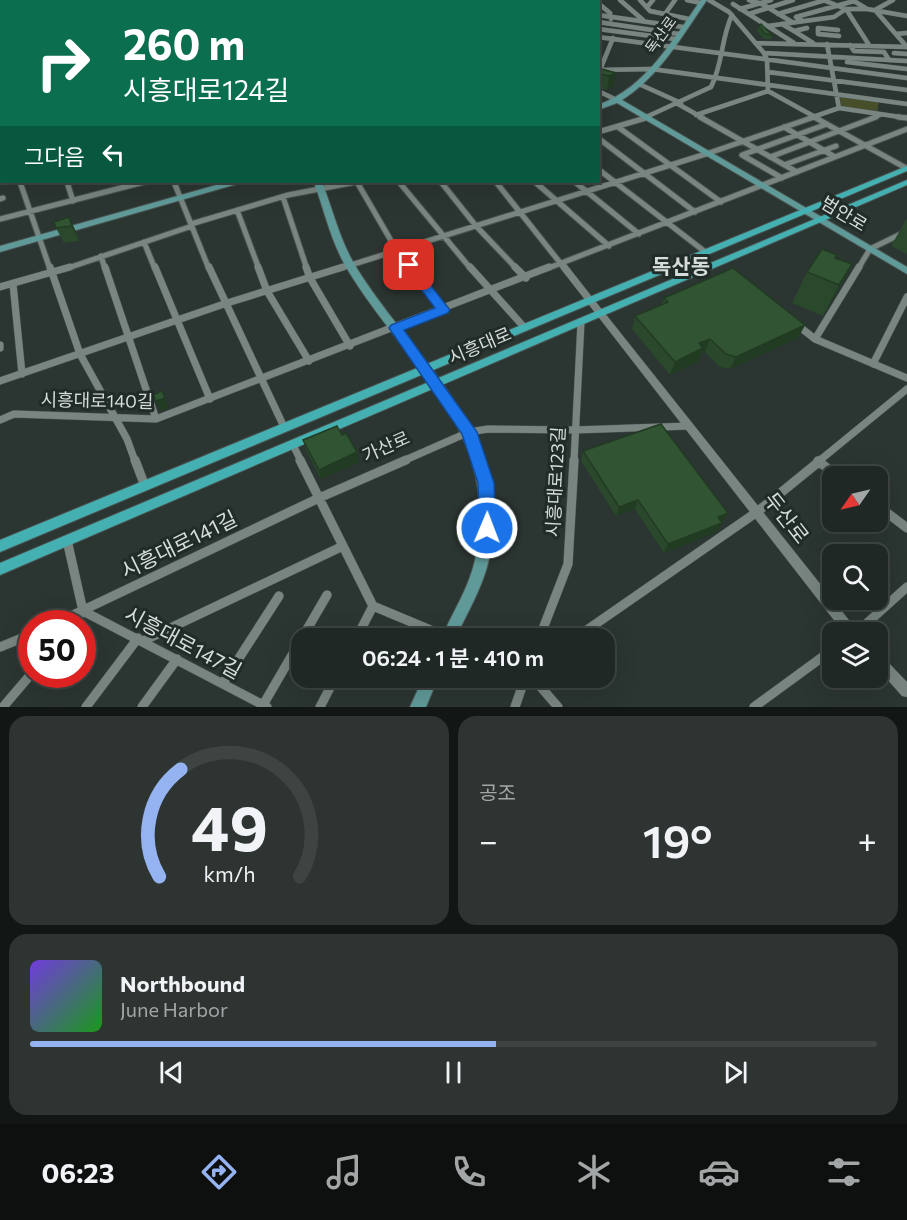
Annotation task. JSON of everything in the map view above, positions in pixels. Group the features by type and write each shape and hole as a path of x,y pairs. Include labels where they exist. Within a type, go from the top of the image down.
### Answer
{"main road":[{"name":"독산로","path":"600,107 619,100 639,84 703,1"},
{"name":"범안로","path":"619,100 907,271"},
{"name":"시흥대로","path":"0,546 589,298 906,168"},
{"path":"0,249 230,183"},
{"name":"시흥대로","path":"0,569 581,322 724,266 821,219 906,183"},
{"path":"320,185 350,265 469,432 486,483 487,528 481,562 454,628"},
{"path":"418,707 427,688"}],"street":[{"path":"620,0 643,20"},
{"path":"640,0 650,11 689,19"},
{"path":"647,7 653,0"},
{"path":"665,14 675,0"},
{"path":"687,0 703,1"},
{"path":"709,0 731,14 764,53 767,60 768,88"},
{"path":"749,0 762,4 792,22"},
{"path":"740,9 771,0"},
{"path":"749,14 771,9 793,0"},
{"path":"807,0 815,3"},
{"path":"778,14 824,0 846,9 875,10 905,17"},
{"path":"875,10 893,0"},
{"path":"802,21 796,17 854,1 867,9"},
{"path":"600,132 648,117 711,87 716,79 719,54 733,2"},
{"path":"733,2 740,9 794,43"},
{"path":"600,4 611,16"},
{"path":"600,8 606,9"},
{"path":"768,26 834,17 846,9"},
{"path":"846,9 869,45"},
{"path":"875,10 907,47"},
{"path":"600,15 684,27"},
{"path":"611,16 601,37 907,78"},
{"path":"834,17 841,44"},
{"path":"600,22 677,37"},
{"path":"782,24 813,43"},
{"path":"794,31 807,28"},
{"path":"838,30 818,28 818,34 839,36"},
{"path":"600,29 677,37"},
{"path":"896,34 907,33"},
{"path":"600,68 613,39"},
{"path":"755,43 907,47"},
{"path":"827,44 834,68 839,108"},
{"path":"850,45 854,51 884,52 889,60"},
{"path":"764,53 788,53 907,69"},
{"path":"894,53 907,54"},
{"path":"600,58 605,59"},
{"path":"832,59 907,61"},
{"path":"600,70 652,69 768,88 837,94 907,104"},
{"path":"768,72 907,90"},
{"path":"870,73 873,86"},
{"path":"891,76 893,89"},
{"path":"639,84 679,103 796,172"},
{"path":"696,115 768,88"},
{"path":"768,88 814,117 906,168"},
{"path":"600,92 619,100"},
{"path":"0,381 224,304 616,183 839,108 907,118"},
{"path":"770,157 882,114"},
{"path":"782,178 742,154 827,124"},
{"path":"618,127 721,202"},
{"path":"784,127 835,157"},
{"path":"283,197 310,278 350,346 907,129"},
{"path":"600,139 695,212"},
{"path":"784,165 836,146"},
{"path":"600,171 704,251"},
{"path":"20,183 80,354 127,440 145,486"},
{"path":"67,183 73,201"},
{"path":"174,183 224,304 284,427"},
{"path":"0,287 52,273 237,210 320,185 344,183"},
{"path":"357,183 397,251 444,310"},
{"path":"400,183 442,236 523,326"},
{"path":"442,183 476,226 526,278"},
{"path":"497,183 589,298"},
{"path":"536,183 609,246"},
{"path":"576,183 639,234"},
{"path":"0,219 73,201 128,184"},
{"path":"237,210 267,291 309,361"},
{"path":"815,339 870,249 907,231"},
{"path":"144,242 210,399"},
{"path":"101,256 156,419"},
{"path":"13,284 22,374"},
{"path":"873,364 907,297"},
{"name":"두산로","path":"589,298 845,622"},
{"path":"787,317 815,339 907,378"},
{"name":"시흥대로123길","path":"544,628 568,564 581,322"},
{"name":"시흥대로140길","path":"0,420 14,414 156,419 350,346"},
{"path":"590,628 757,512 907,388"},
{"path":"575,430 690,426"},
{"name":"가산로","path":"319,498 469,432 488,429 575,430"},
{"path":"293,445 373,606 424,628"},
{"path":"818,461 825,466"},
{"name":"시흥대로141길","path":"85,610 319,498"},
{"path":"888,514 907,528"},
{"path":"67,540 83,610"},
{"path":"86,707 141,639 343,546"},
{"path":"867,622 907,587"},
{"path":"265,706 327,595"},
{"path":"223,683 279,596"},
{"path":"362,628 373,606"},
{"name":"시흥대로147길","path":"96,617 265,706"},
{"path":"0,647 18,640"},
{"path":"754,707 822,657"},
{"path":"142,707 177,659"},
{"path":"888,671 907,691"},
{"path":"3,707 19,688"},
{"path":"320,707 330,688"},
{"path":"515,707 522,688"},
{"path":"542,688 558,707"}],"green space":[{"path":"839,96 879,101 877,113 842,108"}],"building":[{"path":"761,24 772,35 765,34 759,26"},
{"path":"600,69 616,73 609,76 600,74"},
{"path":"69,217 72,226 56,228 54,222"},
{"path":"822,249 837,255 835,258 852,264 839,285 807,272"},
{"path":"733,268 805,325 736,357 726,354 710,339 699,343 703,348 675,362 635,316 668,302 664,298"},
{"path":"162,391 165,398 156,401 153,395"},
{"path":"661,424 728,513 718,517 722,523 668,544 638,500 619,507 583,451"},
{"path":"337,426 342,435 346,433 357,452 319,470 303,440"}],"district":[{"name":"독산동","path":"681,267"}],"route":[{"path":"409,265 444,310 396,328 469,432 486,483 487,528"}]}
